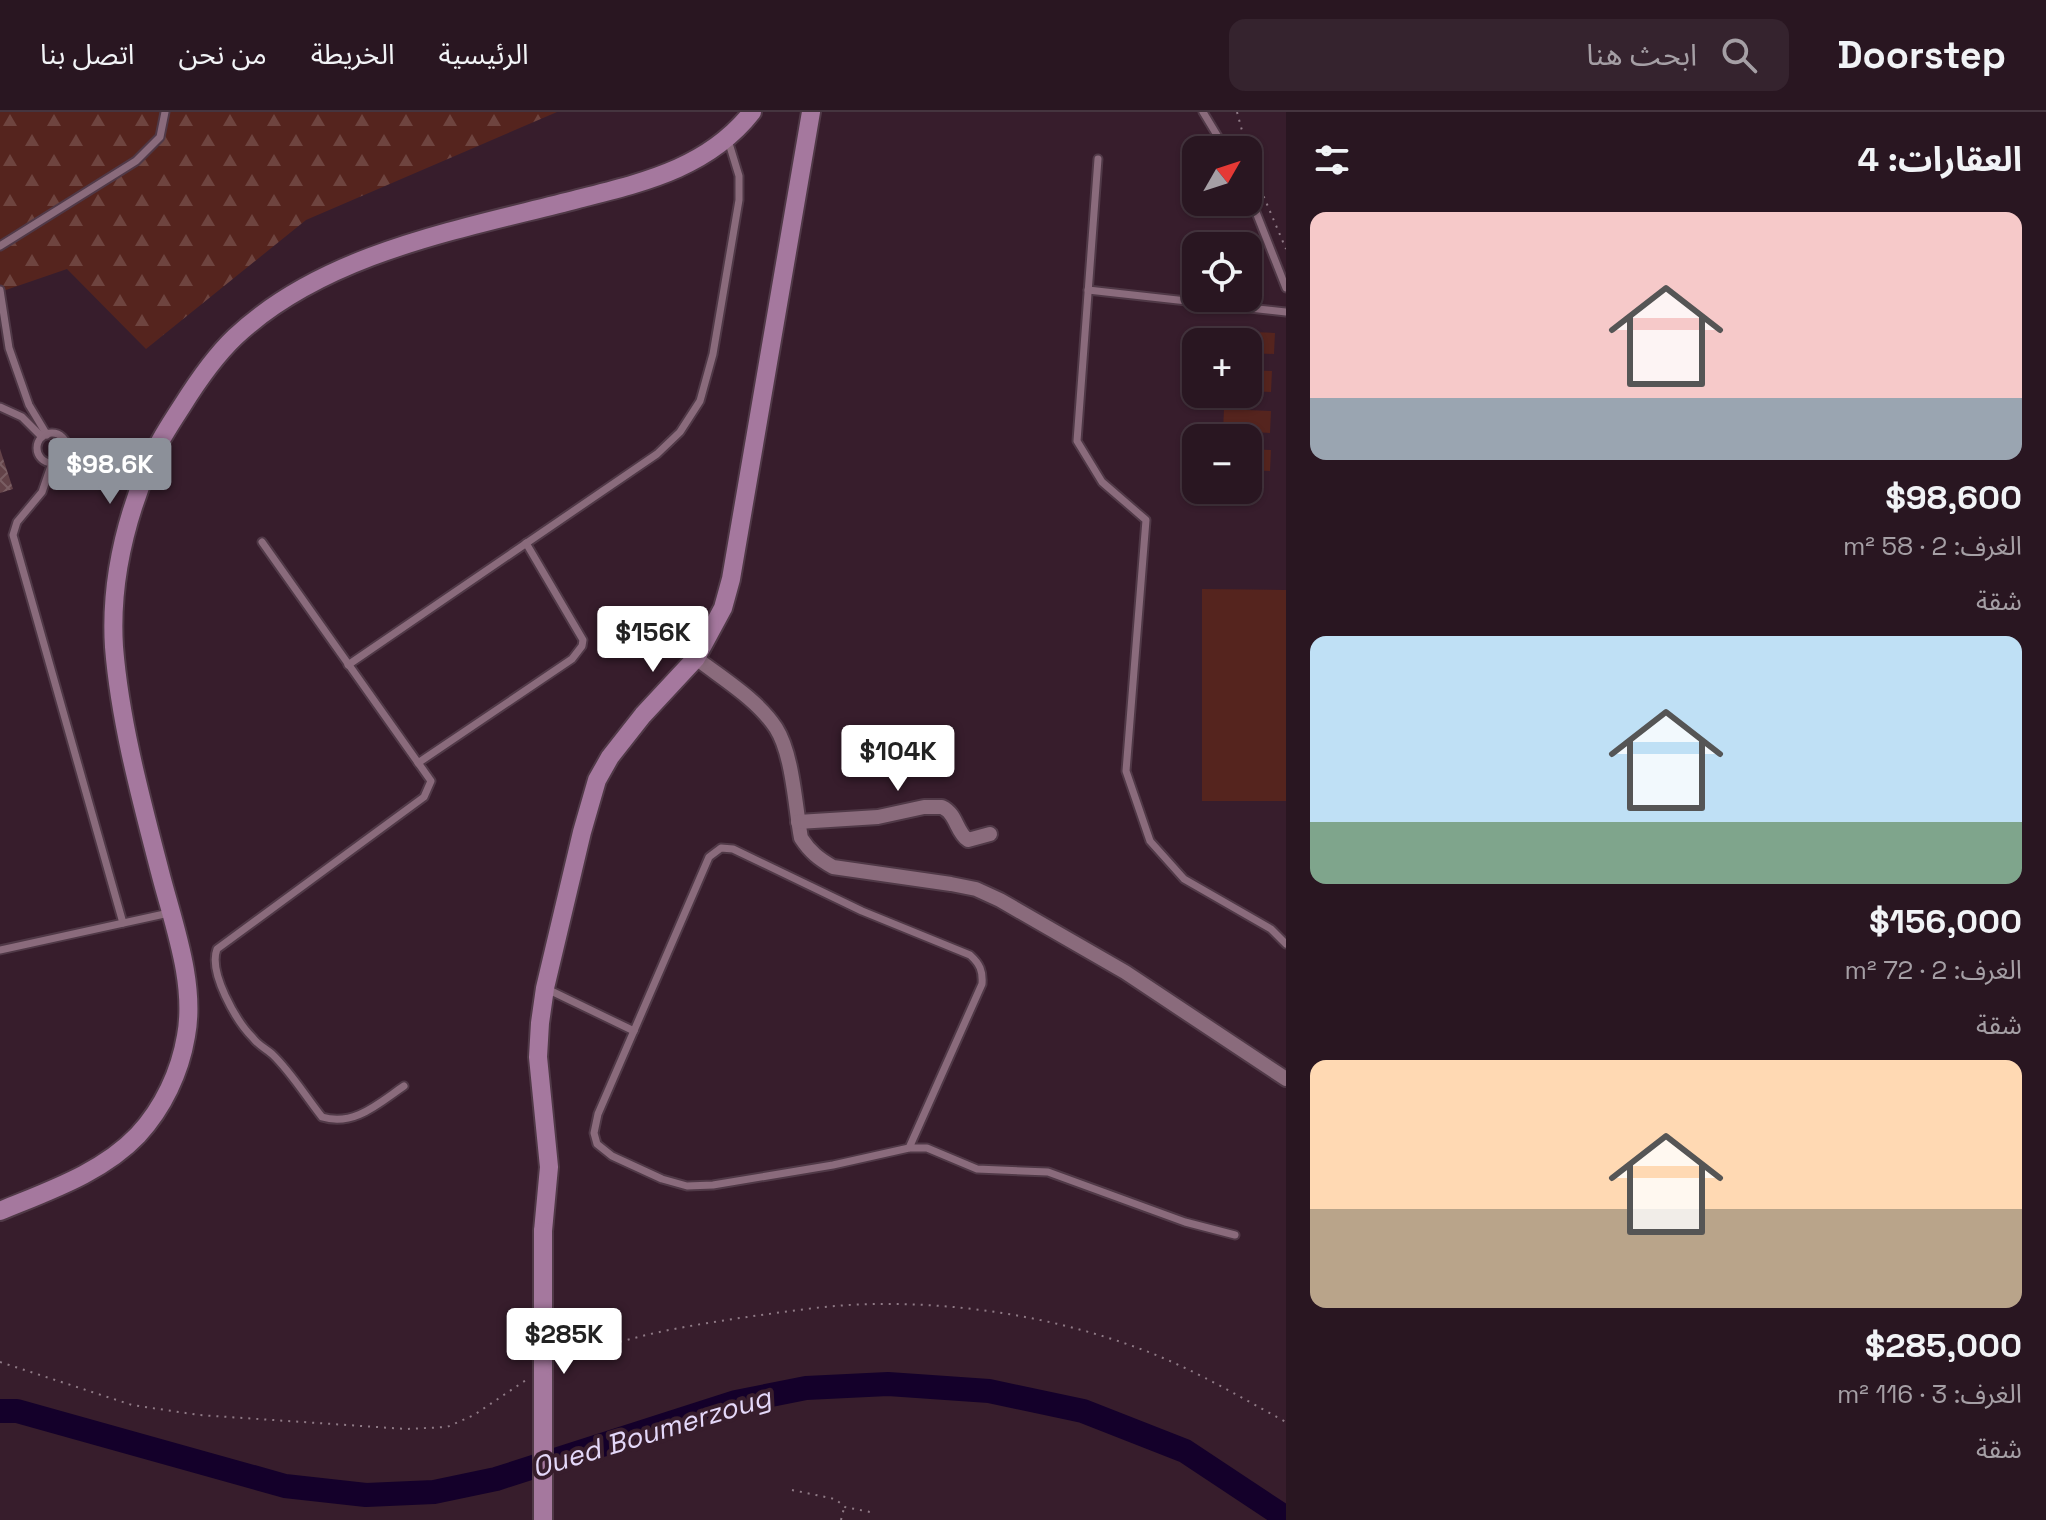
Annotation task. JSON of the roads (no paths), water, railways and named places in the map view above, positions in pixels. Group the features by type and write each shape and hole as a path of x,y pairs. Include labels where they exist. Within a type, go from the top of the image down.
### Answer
{"main road":[{"path":"0,1211 81,1176 117,1155 140,1134 161,1106 176,1073 187,1033 187,994 180,949 120,695 114,643 114,602 126,521 168,427 214,361 234,339 284,300 325,277 465,226 654,179 699,159 728,138 752,112"},
{"path":"543,1520 543,1231 549,1167 538,1057 545,988 597,780 610,757 643,715 696,658 723,608 731,579 811,112"}],"street":[{"path":"696,658 742,693 777,729 785,747 801,838 808,850 833,867 976,889 1036,919 1125,972 1286,1079"},
{"path":"798,822 878,817 924,807 942,807 955,817 963,837 968,840 990,834"}],"lane":[{"path":"0,246 136,161 160,137 165,112"},
{"path":"1203,112 1218,136"},
{"path":"348,665 657,454 680,432 700,401 713,354 739,200 739,176 728,138"},
{"path":"1098,159 1077,441 1102,482 1146,520 1126,771 1150,841 1184,879 1271,929 1286,944"},
{"path":"1258,216 1286,288"},
{"path":"0,290 9,348 29,405 45,436"},
{"path":"1088,290 1286,312"},
{"path":"0,407 22,417 45,436 61,437 66,446 65,456 52,463 42,492 17,522 13,535 123,923"},
{"path":"45,436 37,451 43,460 52,463"},
{"path":"66,446 113,447 146,472"},
{"path":"92,448 107,462 146,472"},
{"path":"262,542 431,781 424,797 217,949 214,957 225,994 250,1035 272,1054 322,1117 345,1120 362,1114 404,1086"},
{"path":"418,763 572,659 582,646 583,640 526,543"},
{"path":"909,1148 982,984 979,963 970,955 862,911 733,849 721,848 709,857 598,1114 594,1133 597,1144 612,1156 662,1179 687,1186 713,1185 833,1165 909,1148 927,1148 977,1169 1048,1172 1185,1222 1235,1235"},
{"path":"0,950 171,913"},
{"path":"545,988 634,1031"}],"waterway":[{"name":"Oued Boumerzoug","path":"0,1411 17,1411 285,1486 366,1495 434,1492 496,1479 736,1402 806,1388 888,1384 989,1391 1083,1411 1185,1451 1286,1518"}]}
